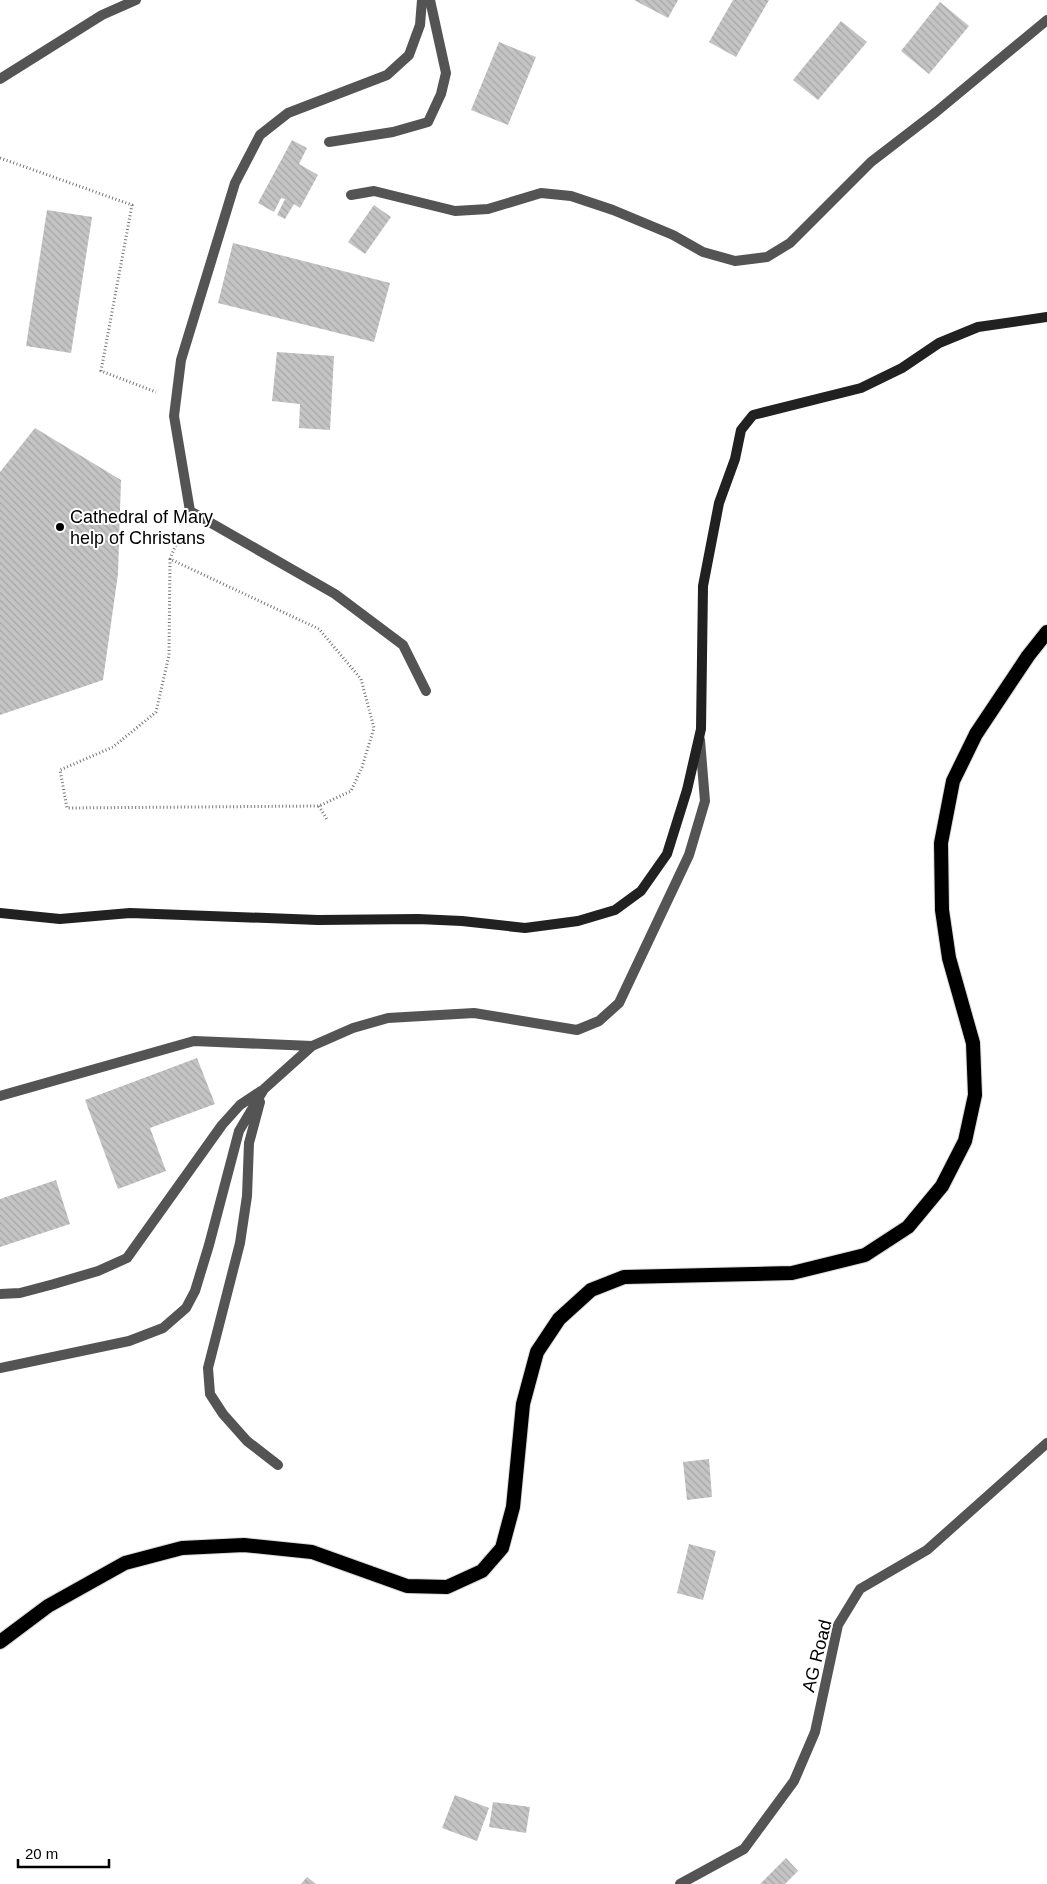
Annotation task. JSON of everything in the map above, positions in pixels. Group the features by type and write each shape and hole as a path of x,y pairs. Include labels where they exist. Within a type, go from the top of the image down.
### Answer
{"highway":[{"path":"0,1642 48,1606 125,1563 182,1548 244,1545 312,1552 407,1586 447,1586 482,1571 502,1548 514,1507 523,1404 538,1352 559,1319 591,1290 624,1277 792,1273 865,1255 908,1227 942,1186 965,1141 974,1094 973,1043 949,958 942,910 941,843 953,781 976,734 1028,656 1047,632"}],"main road":[{"path":"0,914 60,918 130,913 318,920 418,919 462,921 525,928 578,921 615,910 641,891 667,854 687,790 699,737 702,586 719,503 735,459 741,430 753,415 861,388 902,368 939,343 978,328 1047,317"}],"street":[{"path":"0,78 102,15 136,0"},
{"path":"422,0 420,25 409,55 387,75 288,113 260,135 235,183 180,360 174,416 190,511 335,594 402,645 426,691"},
{"path":"329,142 393,132 428,122 442,94 446,73 430,0"},
{"path":"351,195 374,192 455,212 488,209 541,193 571,196 622,214 673,236 703,252 735,261 766,258 790,242 871,162 936,112 1047,20"},
{"path":"0,1294 20,1293 54,1284 98,1271 127,1258 222,1125 240,1106 264,1089 312,1046 353,1028 388,1018 474,1013 576,1030 599,1021 619,1003 690,855 705,801 699,737"},
{"path":"0,1096 194,1041 312,1046"},
{"path":"0,1368 129,1341 163,1328 186,1308 195,1292 239,1131 264,1089"},
{"path":"264,1089 250,1143 247,1196 240,1243 208,1368 210,1394 223,1414 247,1441 278,1465"},
{"name":"AG Road","path":"680,1884 744,1849 794,1781 815,1732 838,1625 860,1589 926,1550 1047,1442"}],"path":[{"path":"0,158 132,205 101,371 176,400"},
{"path":"170,559 319,629 361,679 374,728 362,767 351,791 320,806 67,808 60,770 113,747 156,712 169,655 170,559 190,511"},
{"path":"320,806 328,821"}],"building":[{"path":"634,0 678,0 668,18"},
{"path":"733,0 769,0 736,57 709,42"},
{"path":"940,2 969,26 929,74 901,51"},
{"path":"841,21 867,42 818,100 793,80"},
{"path":"499,42 536,57 508,125 471,110"},
{"path":"292,140 307,148 299,164 318,175 300,208 294,204 285,219 277,215 285,199 281,198 274,212 258,203"},
{"path":"374,205 391,217 365,254 348,242"},
{"path":"47,210 92,217 71,353 26,346"},
{"path":"233,243 390,283 374,342 218,303"},
{"path":"277,352 334,356 330,430 299,428 300,404 272,401"},
{"name":"Cathedral of Mary help of Christans","path":"35,428 121,480 118,574 103,680 0,715 0,472"},
{"path":"197,1058 215,1104 150,1128 166,1171 118,1189 85,1100"},
{"path":"56,1180 70,1224 0,1247 0,1199"},
{"path":"709,1459 712,1497 687,1500 683,1462"},
{"path":"689,1544 716,1551 703,1600 677,1593"},
{"path":"455,1795 489,1808 477,1841 442,1828"},
{"path":"493,1802 530,1807 526,1833 489,1827"},
{"path":"786,1858 798,1871 785,1884 760,1884"},
{"path":"307,1877 316,1884 301,1884"}],"place":[{"name":"Cathedral of Mary help of Christans","path":"60,527"}]}
